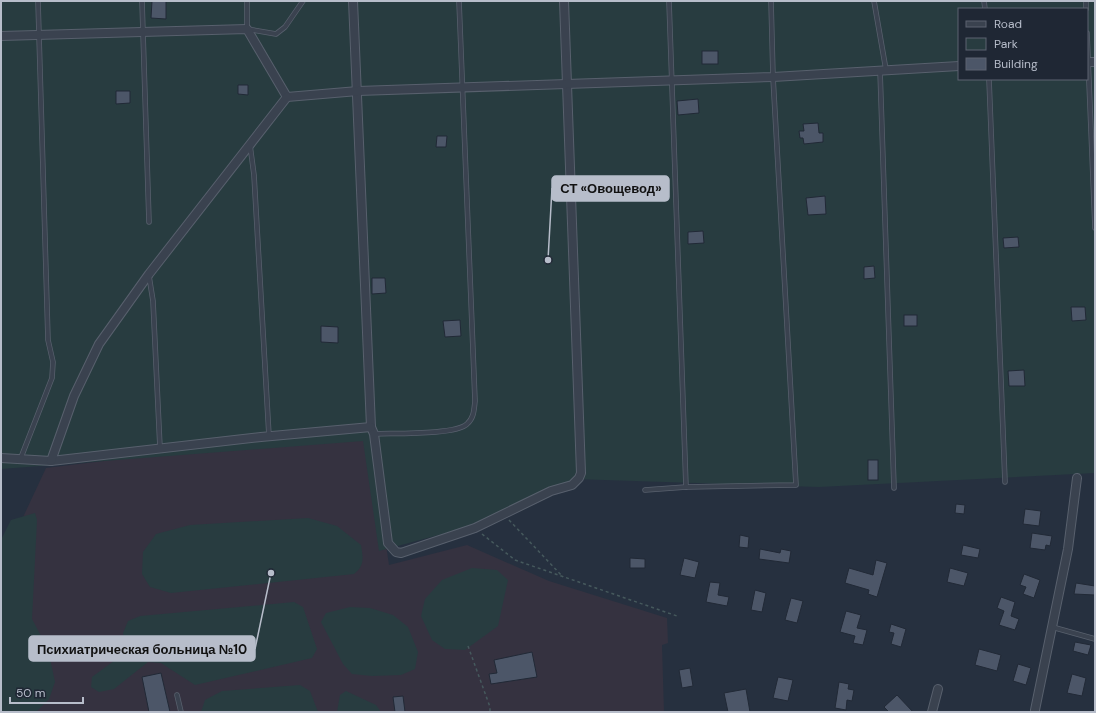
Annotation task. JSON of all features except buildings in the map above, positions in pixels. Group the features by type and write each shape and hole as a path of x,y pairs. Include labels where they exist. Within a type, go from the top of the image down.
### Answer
{"street":[{"path":"353,1 373,431 390,547 401,553 474,528 502,513 551,491 572,484 579,478 581,473 564,1"},
{"path":"1,36 247,29 287,97"},
{"path":"51,461 74,396 99,344 149,274 287,97 358,91 773,77 958,66"},
{"path":"1,458 51,461 269,436 373,431"},
{"path":"1035,710 1068,549 1077,478"},
{"path":"932,712 938,689"}],"lane":[{"path":"20,460 52,378 54,362 48,340 38,1"},
{"path":"142,1 149,222"},
{"path":"247,1 247,29 276,34 285,27 303,1"},
{"path":"373,431 458,429 466,426 474,415 475,401 464,87 459,1"},
{"path":"669,1 686,487"},
{"path":"645,490 686,487 796,485 773,77 771,1"},
{"path":"874,1 883,70 894,488"},
{"path":"1088,43 1090,62 1095,228"},
{"path":"989,80 1005,482"},
{"path":"250,144 254,175 269,436"},
{"path":"149,274 153,301 160,448"},
{"path":"1052,628 1095,639"},
{"path":"177,694 181,712"}],"path":[{"path":"502,513 564,578"},
{"path":"474,528 515,560 677,616"},
{"path":"468,646 490,707 490,712"}],"shaded area":[{"path":"359,430 370,437 389,565 467,545 549,581 667,618 668,643 662,645 664,712 1,712 11,543 46,468"}],"green space":[{"path":"1,1 1095,1 1095,473 819,487 574,479 461,529 379,551 363,441 1,469"},
{"path":"35,513 37,520 32,619 48,649 55,682 49,699 36,712 1,712 1,540 11,520"},
{"path":"308,518 337,526 361,545 362,564 358,571 354,574 171,593 150,587 142,574 143,552 156,534 190,525"},
{"path":"472,568 497,570 508,580 498,626 465,650 445,649 432,640 421,616 425,599 442,580"},
{"path":"294,602 303,607 317,649 312,658 195,685 161,663 148,662 114,689 99,692 91,687 92,677 122,655 125,643 123,633 128,621 140,616"},
{"path":"350,607 370,608 393,615 408,627 418,652 415,669 401,675 372,676 352,674 343,664 321,622 326,613"},
{"path":"300,685 310,691 318,712 201,712 205,700 222,691"},
{"path":"346,691 376,705 381,712 337,712 340,695"}],"place":[{"name":"СТ «Овощевод»","path":"548,260"},
{"name":"Психиатрическая больница №10","path":"271,573"}]}
